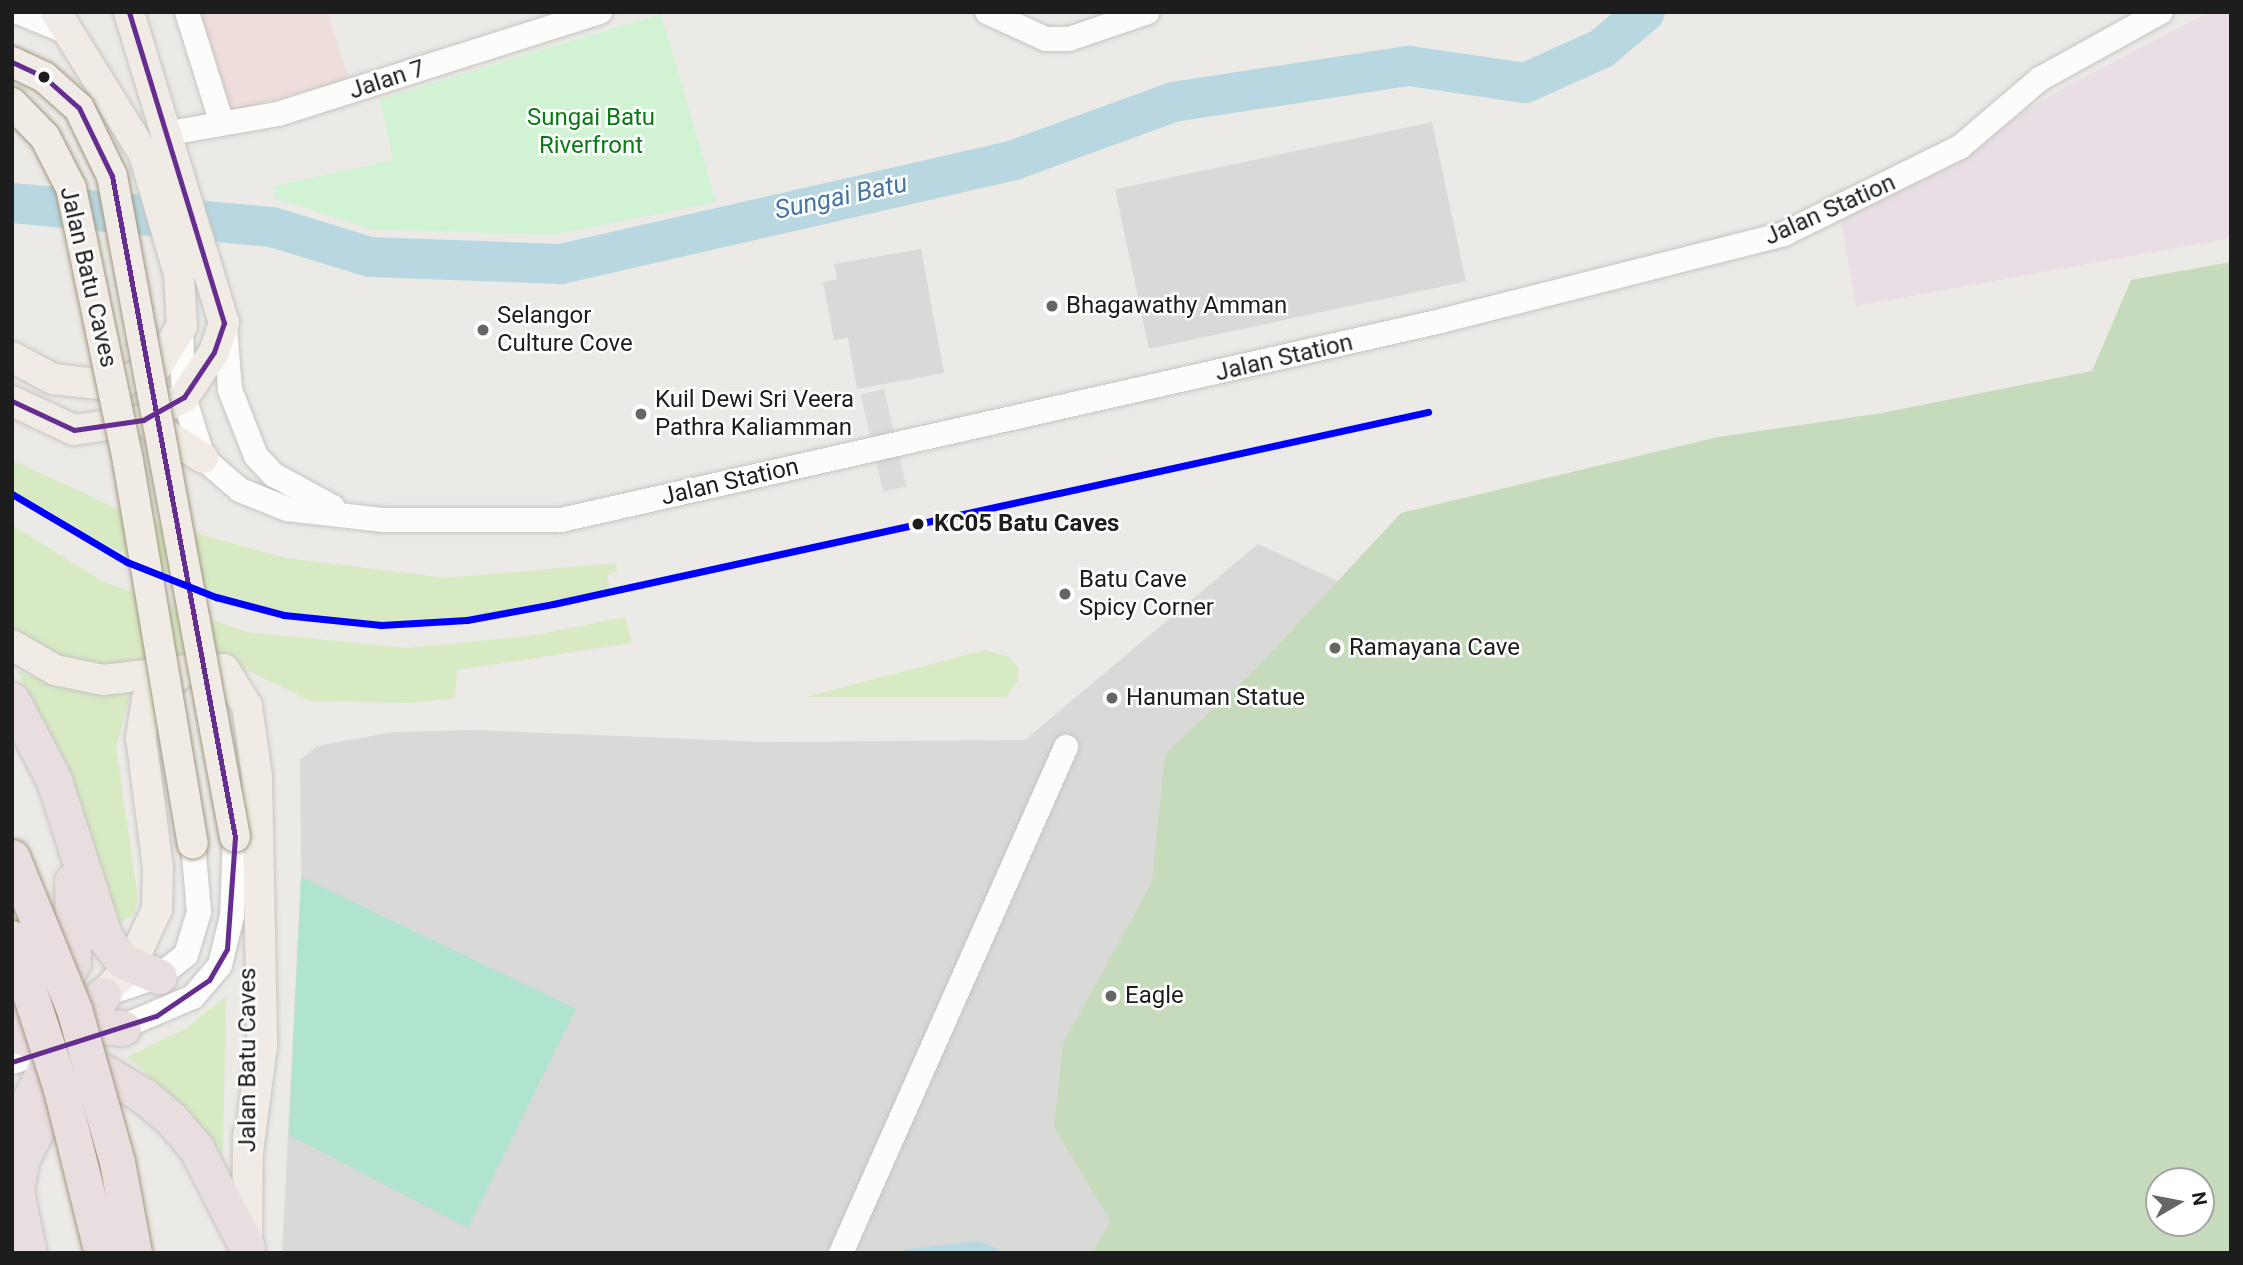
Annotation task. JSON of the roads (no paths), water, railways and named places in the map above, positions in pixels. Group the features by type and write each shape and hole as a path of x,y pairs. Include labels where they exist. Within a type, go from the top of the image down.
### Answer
{"highway":[{"path":"12,700 54,780 105,938 145,971"},
{"path":"12,1135 32,1037 73,962 69,831"},
{"path":"12,857 74,1009 117,1162 134,1253"},
{"path":"12,957 49,935 72,881"},
{"path":"12,938 61,1089 102,1253"},
{"path":"32,1037 103,995"},
{"path":"12,1000 32,1037 144,1096 196,1148 247,1250"},
{"path":"32,1037 123,1028"},
{"path":"29,1253 14,1182 22,1160 49,1112 74,1092 118,1082"}],"main road":[{"path":"12,401 74,430 143,420 184,397 214,352 224,323 207,251 129,12"},
{"path":"62,22 107,86 144,154 172,243 184,306 181,334"},
{"name":"Jalan Batu Caves","path":"12,62 44,77 79,108 112,176 235,837 247,948 247,1250"},
{"name":"Jalan Batu Caves","path":"12,103 45,137 71,188 128,461 193,844"},
{"name":"Jalan Batu Caves","path":"12,358 53,379 115,386 157,366 181,334"},
{"path":"143,420 203,458"},
{"path":"12,646 55,670 103,680 185,670 224,669 247,706 253,736 264,947 262,1046 248,1153"},
{"path":"103,995 145,971 157,909 143,715 161,683 185,670"}],"street":[{"path":"18,12 62,22"},
{"path":"187,12 222,124"},
{"name":"Jalan 7","path":"173,141 222,124 278,114 600,12"},
{"path":"987,12 1046,39 1088,23 1148,12"},
{"name":"Jalan Station","path":"203,458 267,503 426,523 589,515 1709,257 1784,234 1960,147 2040,79 2161,12"},
{"name":"Jalan Station","path":"224,323 230,390 256,456 274,475 347,514"},
{"path":"181,334 184,397 203,458"},
{"path":"841,1253 1066,747"},
{"path":"123,1028 193,997 220,965 232,916 235,837"},
{"path":"145,971 193,942 199,912 193,844"}],"water":[{"path":"980,1241 1005,1253 899,1253 908,1249"}],"waterway":[{"name":"Sungai Batu","path":"12,203 272,227 370,257 561,264 1014,160 1173,102 1409,66 1525,83 1601,49 1645,12"}],"place":[{"name":"Bhagawathy Amman","path":"1052,306"},
{"name":"Selangor Culture Cove","path":"483,330"},
{"name":"Kuil Dewi Sri Veera Pathra Kaliamman","path":"641,414"},
{"name":"KC05 Batu Caves","path":"918,524"},
{"name":"Batu Cave Spicy Corner","path":"1065,594"},
{"name":"Ramayana Cave","path":"1335,648"},
{"name":"Hanuman Statue","path":"1112,698"},
{"name":"Eagle","path":"1111,996"}],"park label":[{"name":"Sungai Batu Riverfront","path":"591,132"}]}
